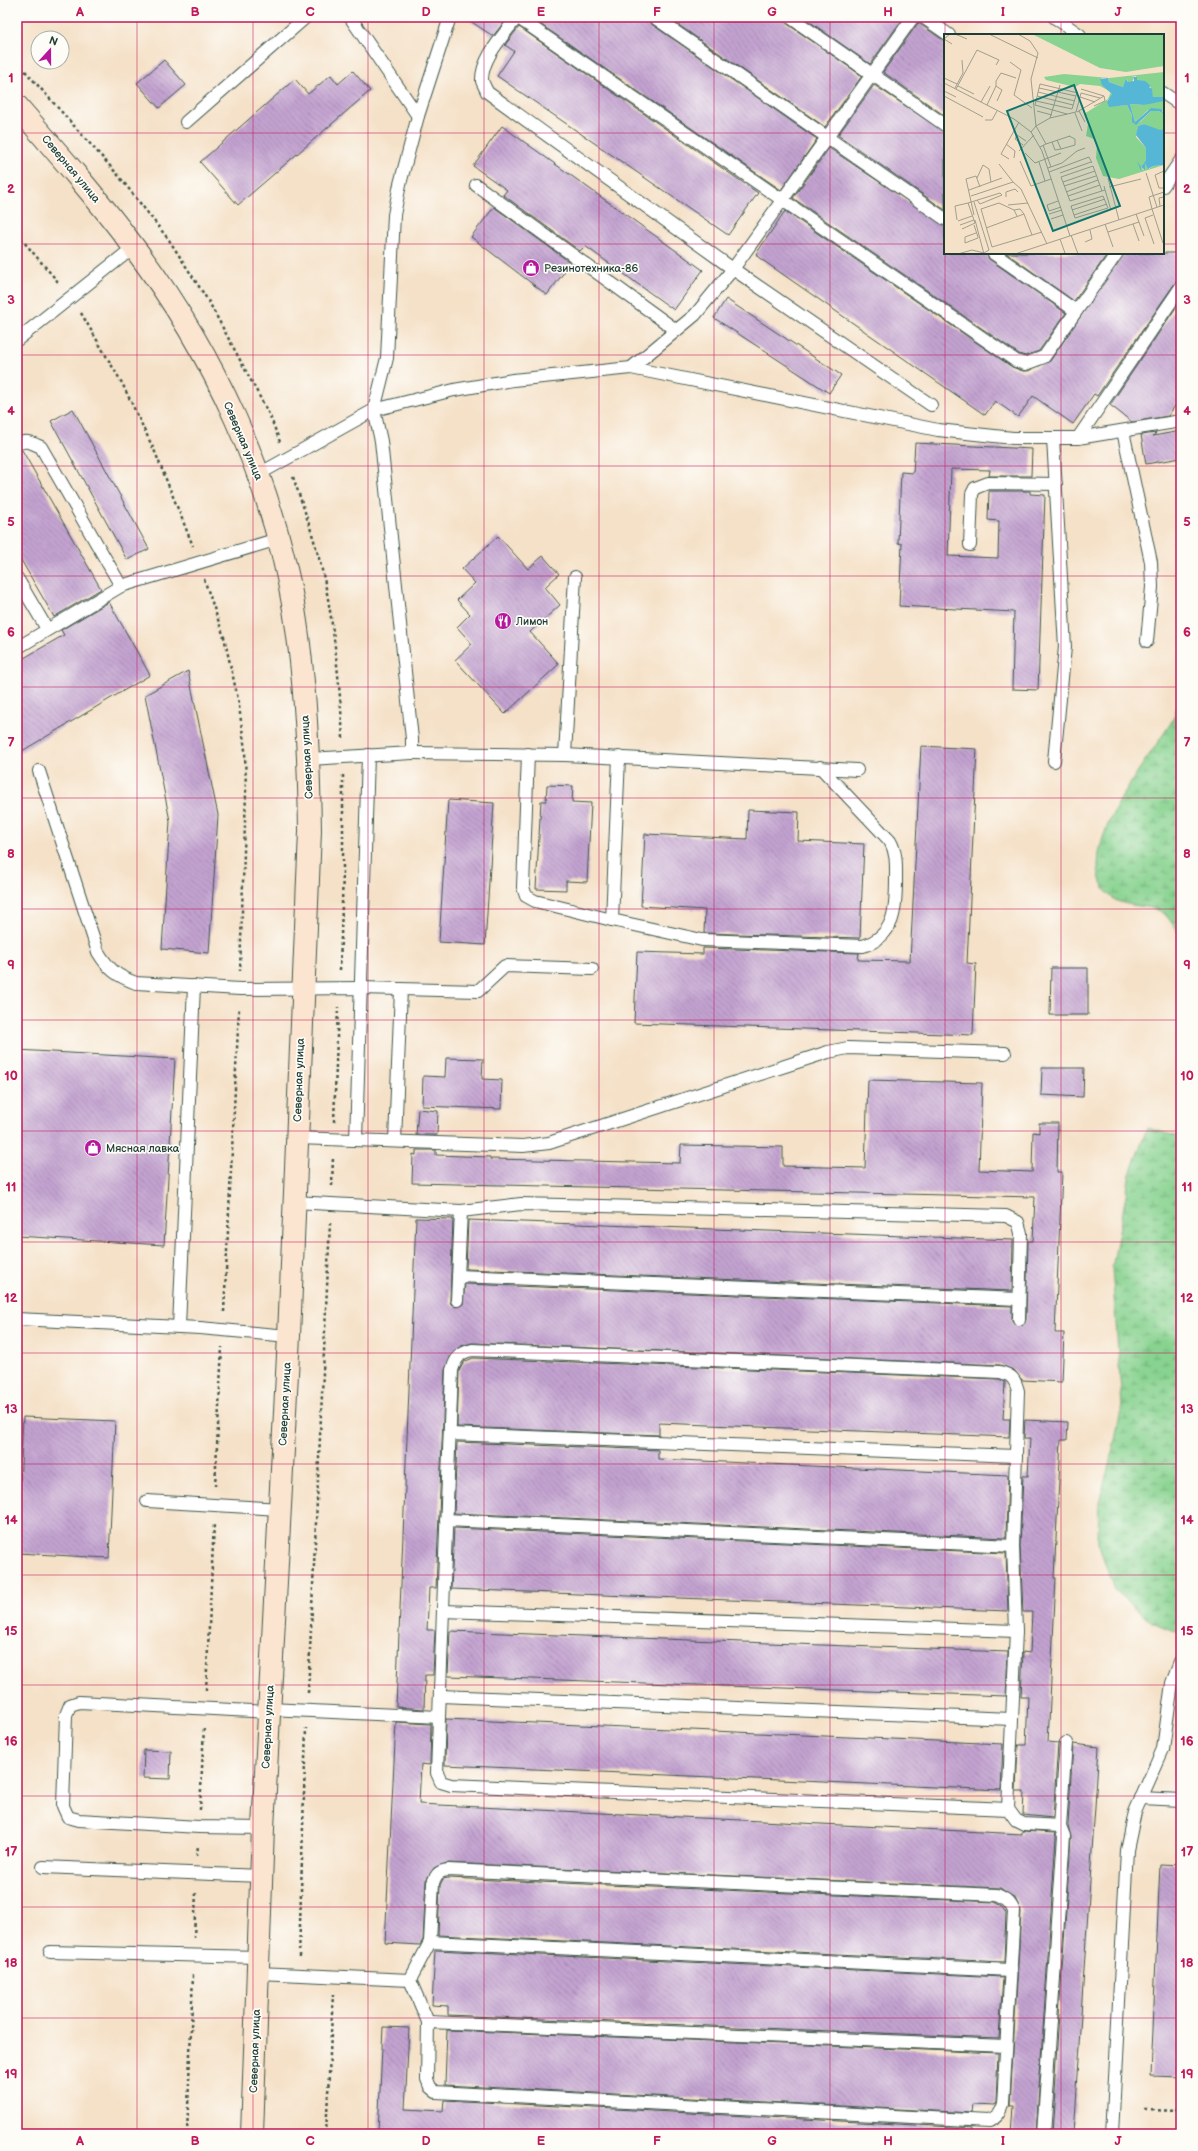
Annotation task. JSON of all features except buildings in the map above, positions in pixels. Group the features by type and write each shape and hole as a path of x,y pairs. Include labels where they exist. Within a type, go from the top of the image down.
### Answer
{"main road":[{"name":"Северная улица","path":"17,106 68,164 134,247 178,312 218,381 259,474 278,539 295,616 302,668 309,759 310,831 289,1336 263,1828 252,2134"}],"lane":[{"path":"186,122 306,17"},
{"path":"350,17 418,116"},
{"path":"412,753 412,739 381,440 374,410 387,358 394,215 400,184 418,116 450,17"},
{"path":"932,404 734,269 487,92 482,82 484,69 489,56 517,17 1016,361 1025,364 1044,357 1115,254"},
{"path":"654,17 944,218"},
{"path":"790,17 944,124"},
{"path":"631,368 696,315 734,269 913,17"},
{"path":"923,17 948,34"},
{"path":"1054,17 1079,34"},
{"path":"1164,94 1181,105"},
{"path":"1164,184 1181,160"},
{"path":"476,186 676,330"},
{"path":"17,340 134,247"},
{"path":"994,254 1076,311"},
{"path":"1078,438 1181,288"},
{"path":"259,474 374,410 454,390 491,384 631,368 938,430 982,436 1078,438 1181,421"},
{"path":"1123,431 1151,562 1152,587 1147,642"},
{"path":"1053,438 1065,647 1054,761"},
{"path":"17,444 22,441 32,442 41,447 121,586"},
{"path":"970,545 972,494 974,488 988,483 1056,484"},
{"path":"17,648 121,586 278,539"},
{"path":"565,755 575,577"},
{"path":"17,578 47,629"},
{"path":"309,759 412,753 528,754 857,770"},
{"path":"528,754 523,887 526,896 535,901 702,940 863,946 875,942 887,930 893,917 896,904 896,858 894,848 890,841 820,767"},
{"path":"356,1140 368,755"},
{"path":"612,920 619,758"},
{"path":"39,771 98,952 107,967 122,978 136,983 194,986 478,991 505,966 592,969"},
{"path":"179,1327 194,986"},
{"path":"395,1141 401,989"},
{"path":"297,1138 523,1146 549,1144 828,1052 848,1048 1005,1053"},
{"path":"294,1202 461,1211 521,1204 1006,1216 1018,1222 1021,1233 1019,1319"},
{"path":"457,1300 461,1211"},
{"path":"458,1276 1019,1299"},
{"path":"17,1318 179,1327 289,1336"},
{"path":"1008,1809 451,1785 441,1782 437,1773 452,1370 455,1359 461,1353 472,1350 1000,1372 1010,1375 1016,1381 1018,1391 1013,1546 1016,1632 1008,1809 1016,1820 1024,1824 1060,1826"},
{"path":"450,1434 1016,1456"},
{"path":"147,1501 280,1509"},
{"path":"446,1520 1013,1546"},
{"path":"443,1611 1016,1632"},
{"path":"1112,2134 1127,1850 1135,1812 1163,1749 1172,1683 1181,1660"},
{"path":"440,1696 1012,1719"},
{"path":"263,1828 199,1827 79,1820 68,1817 63,1806 66,1715 70,1705 79,1702 439,1717"},
{"path":"1043,2134 1064,1836 1060,1826 1066,1743"},
{"path":"1141,1798 1181,1800"},
{"path":"43,1867 261,1876"},
{"path":"448,1870 997,1895 1006,1899 1011,1904 1014,1911 1004,2104 995,2118 988,2121 445,2094 433,2090 427,2079 428,2022 410,1980 430,1942 433,1883 435,1876 440,1871 448,1870"},
{"path":"430,1942 1010,1970"},
{"path":"50,1952 258,1965 410,1980"},
{"path":"428,2022 1006,2046"}],"path":[{"path":"1145,2109 1181,2110"}],"green space":[{"path":"1181,695 1181,936 1170,920 1162,912 1121,902 1110,896 1100,878 1099,856 1105,832 1117,807 1131,782 1172,721"},
{"path":"1147,1128 1179,1137 1181,1135 1181,1634 1152,1622 1114,1589 1098,1543 1099,1502 1111,1458 1122,1406 1112,1268 1130,1174"}],"place":[{"name":"Резинотехника-86","path":"531,268"},
{"name":"Лимон","path":"503,621"},
{"name":"Мясная лавка","path":"93,1148"}]}
